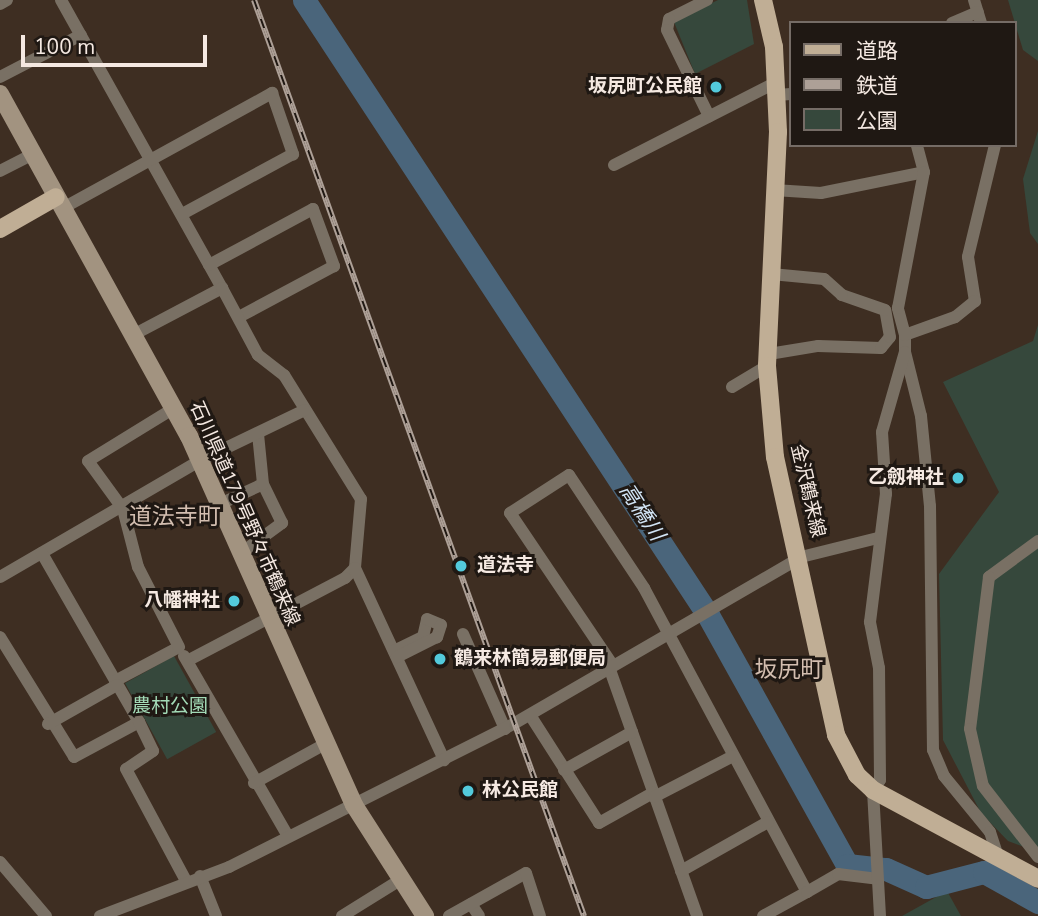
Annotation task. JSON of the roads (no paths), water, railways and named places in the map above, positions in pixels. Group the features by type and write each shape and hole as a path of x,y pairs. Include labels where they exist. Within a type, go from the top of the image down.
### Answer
{"main road":[{"name":"金沢鶴来線","path":"763,0 781,90 774,190 768,360 775,457 801,557 836,735 858,775 873,790 1038,880"},
{"name":"石川県道179号野々市鶴来線","path":"0,94 201,460 354,805 425,916"},
{"path":"0,229 60,203"}],"street":[{"path":"0,4 7,0"},
{"path":"61,0 258,355 284,375 361,499 355,568 444,760"},
{"path":"707,0 669,19 667,30 709,116"},
{"path":"957,21 978,12"},
{"path":"0,77 80,35"},
{"path":"614,164 709,116 781,90"},
{"path":"60,203 151,160 272,93 293,154 182,214"},
{"path":"918,147 924,172 898,309 905,335 905,352 921,416 930,506 933,750 944,776 990,832 999,859"},
{"path":"905,335 956,317 975,301 968,257 995,147"},
{"path":"0,171 33,153"},
{"path":"774,190 821,193 924,172"},
{"path":"209,265 313,209 334,266 239,317"},
{"path":"732,387 768,360 818,346 880,348 890,337 885,310 842,295 824,279 771,274"},
{"path":"133,335 222,288"},
{"path":"880,916 873,790 880,780 879,668 870,622 878,538 886,494 885,413 905,352"},
{"path":"174,408 88,461 122,509 138,567 254,782 288,836"},
{"path":"0,577 122,509 201,460 305,410"},
{"path":"241,553 282,523 263,484 258,434"},
{"path":"697,916 611,666 510,513 569,475 667,631 807,892"},
{"path":"220,504 263,484"},
{"path":"100,916 200,876 288,836 505,729 704,609 801,557 878,538"},
{"path":"1038,541 989,577 970,729 983,786 1038,857"},
{"path":"43,554 153,751 126,769 186,881"},
{"path":"187,661 267,614 355,568"},
{"path":"463,634 505,729"},
{"path":"0,637 48,724 74,757 139,722"},
{"path":"48,724 179,647"},
{"path":"530,715 599,823 733,756"},
{"path":"564,770 632,732"},
{"path":"254,782 326,744"},
{"path":"681,871 768,822"},
{"path":"0,862 46,916"},
{"path":"763,916 788,910 807,892 838,874 876,872"},
{"path":"449,916 526,873 540,916"},
{"path":"200,876 216,916"},
{"path":"342,916 400,880"},
{"path":"471,904 480,916"}],"waterway":[{"name":"高橋川","path":"304,0 708,615 847,865 886,869 926,887 984,872 1038,902"}],"railway":[{"path":"254,0 584,916"}],"place":[{"name":"坂尻町公民館","path":"716,87"},
{"name":"乙劔神社","path":"958,478"},
{"name":"道法寺","path":"461,566"},
{"name":"八幡神社","path":"234,601"},
{"name":"鶴来林簡易郵便局","path":"440,659"},
{"name":"林公民館","path":"468,791"}],"district":[{"name":"道法寺町","path":"175,517"},
{"name":"坂尻町","path":"789,670"}],"park label":[{"name":"農村公園","path":"170,707"}]}
